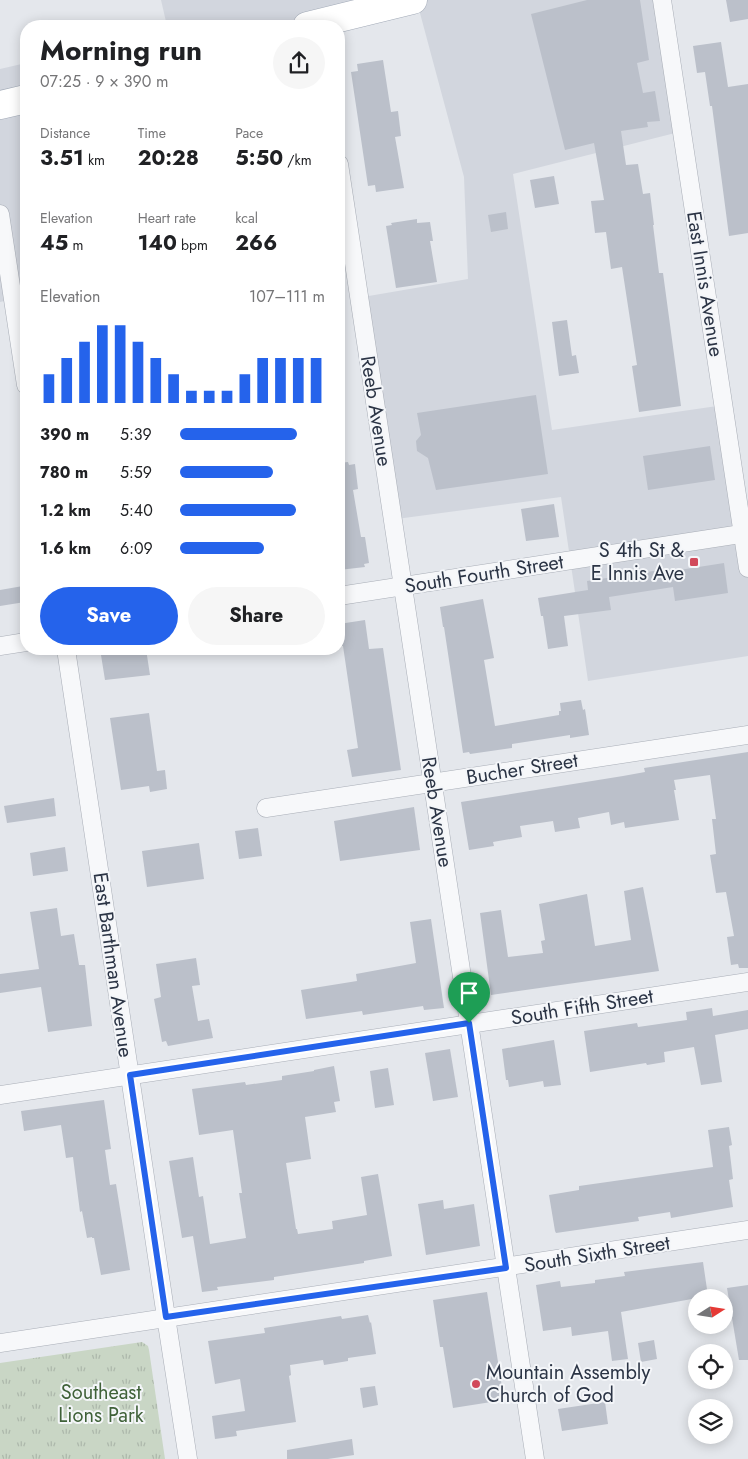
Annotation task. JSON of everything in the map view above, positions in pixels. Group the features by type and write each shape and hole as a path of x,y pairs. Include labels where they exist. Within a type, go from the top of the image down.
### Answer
{"main road":[{"path":"334,20 413,0"},
{"path":"0,106 20,101"}],"street":[{"name":"East Innis Avenue","path":"662,0 745,534 748,568"},
{"name":"Reeb Avenue","path":"345,204 535,1459"},
{"path":"0,214 20,346"},
{"name":"South Fourth Street","path":"345,595 745,534"},
{"path":"0,646 20,643"},
{"name":"East Barthman Avenue","path":"67,655 188,1459"},
{"name":"Bucher Street","path":"266,808 748,735"},
{"name":"South Fifth Street","path":"0,1095 748,982"},
{"name":"South Sixth Street","path":"0,1342 506,1268 748,1230"}],"shaded area":[{"path":"161,0 666,0 683,131 513,174 552,430 731,404 748,521 748,656 588,681 561,497 389,520 357,298 468,279 464,177 417,2 345,20 166,20"},
{"path":"20,64 20,297 0,302 0,69"}],"green space":[{"name":"Southeast Lions Park","path":"142,1342 148,1346 149,1350 165,1459 0,1459 0,1363"}],"building":[{"path":"587,0 640,0 649,60 637,63 643,93 655,91 660,121 647,122 648,127 621,131 626,165 638,164 643,194 650,193 659,273 663,273 681,406 639,412 632,366 637,365 622,267 611,269 606,232 595,233 591,201 604,200 594,143 565,150 531,14"},
{"path":"726,0 748,0 748,19 730,22"},
{"path":"721,42 728,87 748,84 748,233 729,236 712,106 710,106 705,72 697,73 693,46"},
{"path":"383,60 391,112 398,111 401,136 395,137 404,188 376,192 375,185 368,186 351,72 358,71 357,64"},
{"path":"554,176 559,204 535,208 530,180"},
{"path":"506,212 508,229 491,232 488,215"},
{"path":"417,219 417,223 430,222 433,241 430,241 437,282 396,288 386,226 392,225 391,223"},
{"path":"567,320 572,356 576,355 579,373 559,376 552,322"},
{"path":"536,395 548,474 436,490 428,458 417,451 416,441 421,435 417,413"},
{"path":"710,446 715,480 648,490 643,456"},
{"path":"345,462 348,462 349,465 355,464 358,489 353,490 361,537 365,537 369,563 364,564 365,567 345,569"},
{"path":"554,504 559,537 526,541 521,509"},
{"path":"724,563 728,593 675,601 673,587 609,597 611,610 564,616 568,646 548,649 538,598 588,590 587,581 660,570 660,573"},
{"path":"20,587 20,603 0,606 0,590"},
{"path":"483,599 494,658 484,660 495,726 559,715 559,711 561,711 560,703 581,700 583,710 585,709 589,735 570,738 570,735 512,744 512,748 470,754 469,752 463,753 440,607"},
{"path":"365,620 369,649 383,648 401,770 352,777 347,750 358,748 344,655 345,623"},
{"path":"101,655 147,655 150,675 105,680"},
{"path":"149,713 157,771 165,770 167,789 150,792 149,786 121,790 110,718"},
{"path":"748,752 748,968 739,968 738,964 731,965 727,937 734,936 726,892 716,893 710,855 716,854 712,819 716,819 710,775 674,780 679,820 625,828 624,822 611,825 609,812 578,818 580,828 555,832 553,821 520,826 522,837 493,842 494,846 469,850 461,802 623,776 645,772 644,768"},
{"path":"54,798 56,816 7,823 4,806"},
{"path":"414,807 420,850 340,861 334,821"},
{"path":"258,828 262,856 239,859 235,831"},
{"path":"199,843 204,879 147,887 142,851"},
{"path":"65,847 68,871 33,876 30,853"},
{"path":"643,887 659,971 491,995 480,913 501,910 508,957 543,953 541,941 545,940 539,904 587,894 595,946 631,940 624,891"},
{"path":"57,908 61,936 74,934 79,965 85,965 92,1026 48,1032 41,987 0,993 0,974 39,969 30,912"},
{"path":"431,919 444,1008 424,1010 423,1006 363,1015 362,1011 306,1019 301,990 357,981 356,974 416,963 410,922"},
{"path":"196,958 200,985 192,986 198,1021 209,1019 213,1038 168,1046 166,1041 162,1042 154,999 161,997 156,964"},
{"path":"712,1008 713,1016 748,1010 748,1029 715,1035 722,1082 701,1085 694,1047 664,1052 665,1062 647,1065 646,1063 590,1072 584,1031 637,1023 638,1027 687,1020 686,1012"},
{"path":"554,1040 561,1085 544,1087 543,1081 509,1087 508,1080 506,1080 502,1049"},
{"path":"450,1049 458,1097 433,1101 425,1053"},
{"path":"334,1066 340,1101 334,1102 336,1112 305,1117 311,1159 286,1163 296,1229 298,1234 333,1229 332,1221 367,1215 361,1177 378,1174 392,1256 364,1261 364,1263 274,1277 274,1280 217,1287 218,1290 202,1292 193,1236 182,1238 169,1161 193,1157 199,1197 203,1196 210,1244 246,1238 239,1193 242,1193 233,1130 199,1135 192,1089 245,1082 246,1085 282,1080 282,1076"},
{"path":"388,1068 394,1105 375,1108 370,1071"},
{"path":"104,1100 111,1149 105,1150 110,1185 116,1184 130,1270 101,1275 94,1238 87,1238 82,1211 80,1212 73,1157 66,1158 61,1125 24,1131 21,1111"},
{"path":"729,1127 732,1145 729,1146 733,1179 729,1180 733,1207 671,1218 670,1212 638,1217 639,1221 556,1233 549,1195 579,1190 579,1186 713,1167 708,1130"},
{"path":"443,1200 444,1209 474,1204 480,1246 426,1255 418,1204"},
{"path":"703,1262 707,1289 688,1289 688,1300 621,1312 628,1359 612,1361 608,1331 572,1336 571,1327 543,1331 536,1285 560,1281 561,1287 595,1283 595,1280 625,1276 624,1272"},
{"path":"748,1285 748,1360 739,1360 733,1324 733,1289 727,1288"},
{"path":"487,1292 504,1400 453,1408 443,1347 440,1347 433,1300"},
{"path":"368,1315 371,1322 376,1354 348,1358 348,1361 324,1365 323,1360 290,1365 291,1375 289,1376 296,1422 236,1431 237,1436 215,1439 212,1416 245,1411 240,1379 215,1384 208,1341 265,1333 264,1328 341,1316 342,1319"},
{"path":"654,1340 657,1359 641,1362 638,1343"},
{"path":"375,1386 378,1405 363,1408 360,1388"},
{"path":"605,1402 608,1424 562,1431 558,1409"},
{"path":"352,1439 354,1455 328,1459 287,1459 287,1450"}],"place":[{"name":"S 4th St & E Innis Ave","path":"694,562"},
{"name":"Mountain Assembly Church of God","path":"476,1384"}],"route":[{"path":"469,1023 506,1268 166,1317 130,1075 469,1023"}]}
